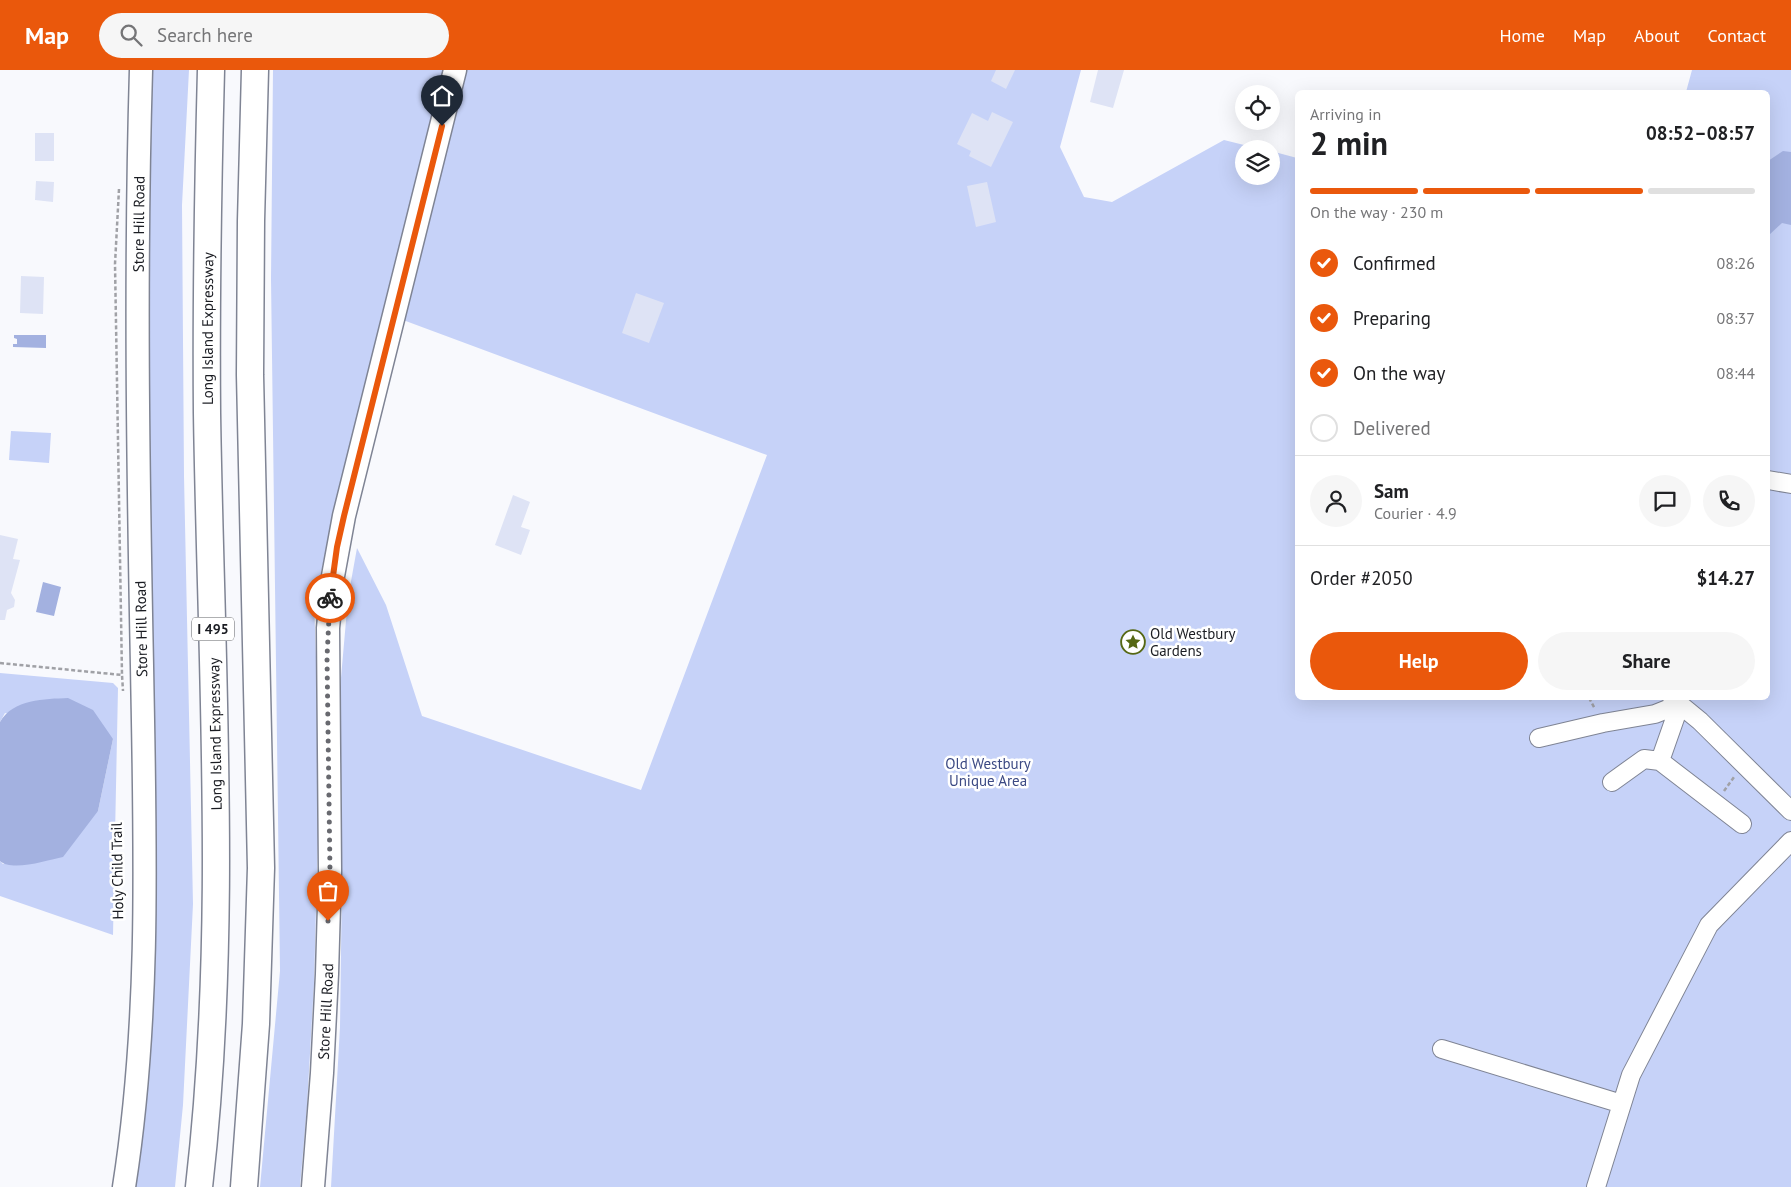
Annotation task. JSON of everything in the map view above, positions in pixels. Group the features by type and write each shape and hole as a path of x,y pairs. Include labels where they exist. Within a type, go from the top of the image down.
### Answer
{"highway":[{"name":"Long Island Expressway","path":"199,1187 210,1064 217,908 217,804 207,354 211,70"},
{"name":"I 495","path":"244,1187 257,1015 261,868 250,375 251,221 255,70"}],"main road":[{"name":"Store Hill Road","path":"124,1187 136,1100 144,924 145,818 137,372 137,258 141,70"},
{"name":"Store Hill Road","path":"313,1187 322,1073 327,974 330,871 327,657 333,576 344,516 455,70"}],"lane":[{"path":"1770,480 1791,484"},
{"path":"1539,738 1603,723 1656,714 1676,701"},
{"path":"1660,761 1676,701"},
{"path":"1676,701 1700,721 1791,811"},
{"path":"1612,782 1644,759 1660,761 1742,824"},
{"path":"1596,1187 1631,1075 1708,924 1791,841"},
{"path":"1442,1048 1622,1104"}],"path":[{"path":"0,663 122,675 123,695"},
{"path":"1716,804 1743,764"}],"green space":[{"path":"148,70 189,70 182,205 184,476 193,904 183,1105 175,1187 129,1187"},
{"path":"273,70 445,70 335,511 314,603 317,684 318,836 314,983 300,1187 260,1187 280,971 271,279"},
{"name":"Old Westbury Gardens","path":"466,70 1081,70 1060,147 1084,197 1112,202 1224,140 1235,143 1235,185 1280,185 1280,153 1295,157 1295,700 1770,700 1770,90 1687,90 1692,70 1791,70 1791,1187 331,1187 340,1027 342,876 340,689 348,598 357,548 386,605 422,716 641,790 767,455 403,320"},
{"path":"11,431 51,433 49,463 9,460"},
{"path":"0,673 113,683 118,688 113,935 0,896 0,861 3,864 98,811 113,739 5,713 0,722"}],"shaded area":[{"path":"1783,151 1791,152 1791,225 1782,223 1770,234 1770,160"},
{"path":"14,335 46,335 46,348 13,347 13,344 17,344 17,339 14,338"},
{"path":"43,582 61,587 54,616 36,612"},
{"path":"68,698 93,710 113,739 98,811 63,857 30,864 6,864 0,861 0,722 6,714 21,705 40,700"}],"building":[{"path":"996,70 1015,70 1006,89 991,81"},
{"path":"1098,70 1124,70 1113,108 1090,102"},
{"path":"992,112 1013,122 991,167 969,156 971,151 957,144 972,113 988,121"},
{"path":"35,133 54,133 54,161 35,161"},
{"path":"36,181 54,182 53,202 35,200"},
{"path":"987,182 996,222 976,227 967,186"},
{"path":"21,276 44,277 43,314 20,313"},
{"path":"636,293 664,303 649,343 622,333"},
{"path":"513,495 530,502 521,527 530,530 521,555 495,545"},
{"path":"0,535 18,539 13,559 20,560 11,593 15,600 14,607 7,610 5,620 0,620"}],"way so far":[{"path":"328,921 330,871 327,657 330,598"}],"place":[{"name":"Old Westbury Gardens","path":"1133,642"}],"route":[{"path":"330,598 337,547 344,516 442,126"}],"park label":[{"name":"Old Westbury Unique Area","path":"988,772"}]}
